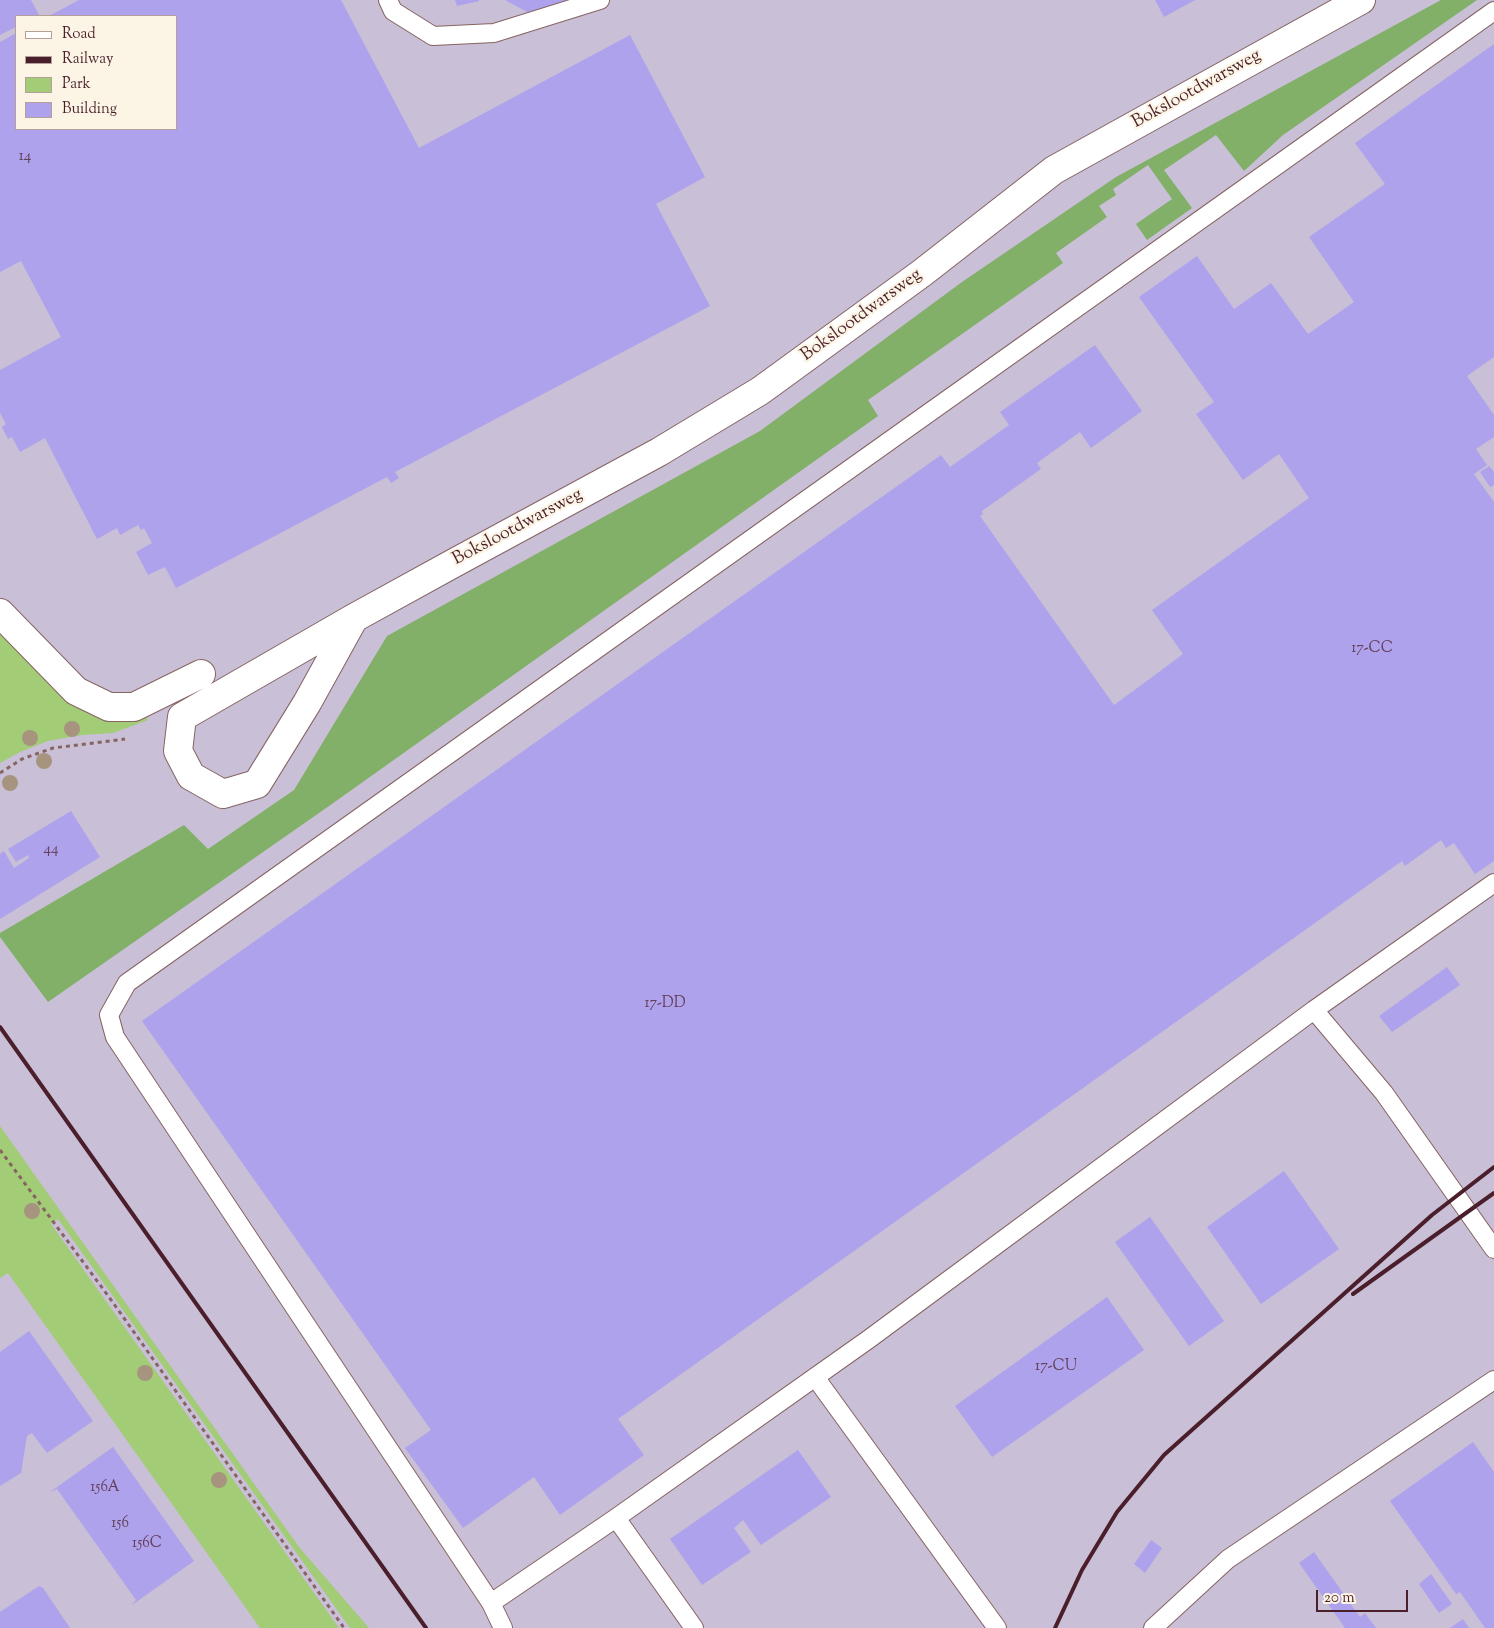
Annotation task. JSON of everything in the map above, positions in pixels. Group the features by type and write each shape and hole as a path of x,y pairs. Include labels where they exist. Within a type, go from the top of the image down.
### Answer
{"street":[{"name":"Bokslootdwarsweg","path":"354,618 307,703 257,784 223,794 191,776 178,751 182,717 354,618 659,452 760,391 922,272 1054,170 1361,0"},
{"path":"0,613 76,690 109,706 134,707 201,674"}],"lane":[{"path":"388,0 393,11 433,36 494,33 600,0"},
{"path":"503,1628 491,1603 115,1037 109,1015 126,983 1494,11"},
{"path":"491,1603 616,1518 816,1377 1314,1010 1494,883"},
{"path":"1314,1010 1384,1093 1494,1249"},
{"path":"816,1377 997,1628"},
{"path":"1153,1628 1228,1559 1494,1380"},
{"path":"616,1518 694,1628"}],"path":[{"path":"0,773 22,759 53,748 110,742 133,735"},
{"path":"0,1150 166,1376 344,1628"}],"shaded area":[{"path":"0,0 1494,0 1494,1628 0,1628"}],"green space":[{"path":"1441,0 1477,0 1283,135 1244,171 1216,135 1164,170 1192,208 1147,240 1136,224 1172,199 1148,165 1113,189 1116,195 1099,206 1107,217 1056,253 1063,263 868,400 878,416 329,806 48,1002 0,937 0,933 184,825 208,849 294,790 387,636 760,431 962,282 1116,177"},
{"path":"0,630 72,705 106,720 124,722 146,717 148,720 113,733 82,735 48,741 20,752 0,763"},
{"path":"0,1126 299,1547 369,1628 350,1628 58,1219 51,1224 339,1628 260,1628 8,1273 0,1278"}],"building":[{"path":"0,0 31,0 39,15 15,15 15,28 0,35"},
{"path":"79,0 341,0 419,148 630,35 705,177 656,204 710,306 395,472 399,478 391,483 387,477 176,588 165,567 148,575 136,552 152,543 144,528 141,530 138,525 120,535 117,528 97,539 45,438 20,452 12,437 8,439 2,427 6,424 0,413 0,370 61,337 21,261 0,272 0,42 15,34 15,130 178,130 178,15 51,15"},
{"path":"455,0 479,0 479,1 457,6"},
{"path":"505,0 571,0 571,1 529,13"},
{"path":"1155,0 1195,0 1164,17"},
{"path":"1494,44 1494,357 1467,376 1494,415 1494,437 1476,449 1487,465 1474,474 1494,502 1494,861 1475,874 1454,843 1446,848 1441,840 1405,866 1402,861 618,1419 644,1455 560,1515 534,1477 463,1528 405,1448 431,1430 142,1021 941,455 950,467 1009,425 1000,412 1095,345 1142,411 1091,448 1080,432 1037,463 1041,469 982,511 983,514 980,516 1114,705 1183,654 1152,610 1309,498 1279,454 1243,480 1196,414 1214,402 1139,297 1197,256 1234,309 1271,283 1308,334 1354,302 1309,237 1385,184 1355,143"},
{"path":"1489,466 1494,472 1494,485 1490,487 1480,472"},
{"path":"71,811 100,857 0,919 0,854 4,851 14,868 29,858 28,855 16,862 8,849"},
{"path":"1447,967 1460,985 1392,1032 1379,1016"},
{"path":"1284,1171 1339,1249 1261,1304 1207,1227"},
{"path":"1150,1217 1224,1321 1189,1346 1115,1242"},
{"path":"1107,1297 1144,1350 992,1457 955,1406"},
{"path":"29,1331 93,1421 47,1453 32,1433 27,1436 21,1473 0,1486 0,1352"},
{"path":"1473,1442 1494,1472 1494,1628 1485,1628 1460,1592 1456,1594 1390,1501"},
{"path":"113,1447 194,1561 132,1605 136,1600 57,1489 50,1492"},
{"path":"798,1450 831,1497 761,1545 743,1520 734,1528 751,1552 702,1585 670,1539"},
{"path":"1151,1540 1162,1548 1145,1573 1134,1564"},
{"path":"1314,1552 1360,1617 1365,1613 1376,1628 1345,1628 1299,1563"},
{"path":"1431,1574 1452,1604 1439,1613 1419,1584"},
{"path":"39,1586 43,1588 70,1628 0,1628 0,1612"},
{"path":"1463,1619 1469,1628 1450,1628"}],"railway":[{"path":"0,1027 426,1628"},
{"path":"1055,1628 1082,1570 1117,1512 1164,1455 1432,1215 1494,1167"},
{"path":"1353,1294 1494,1193"}]}
